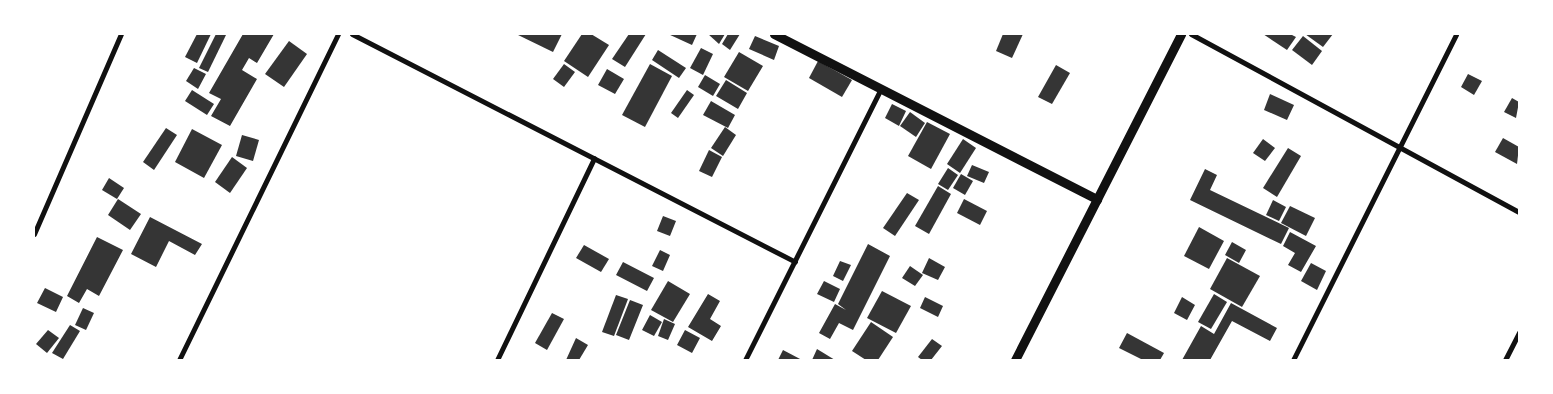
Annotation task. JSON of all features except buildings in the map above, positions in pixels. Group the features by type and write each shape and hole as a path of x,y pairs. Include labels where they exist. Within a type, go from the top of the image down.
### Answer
{"street":[{"path":"34,234 121,34"},
{"path":"179,360 338,34"},
{"path":"352,34 794,262"},
{"path":"774,34 1097,199"},
{"path":"1015,360 1181,34"},
{"path":"1191,34 1398,149 1519,212"},
{"path":"1293,360 1456,34"},
{"path":"745,360 882,89"},
{"path":"497,360 594,158"},
{"path":"1505,360 1519,332"}]}
